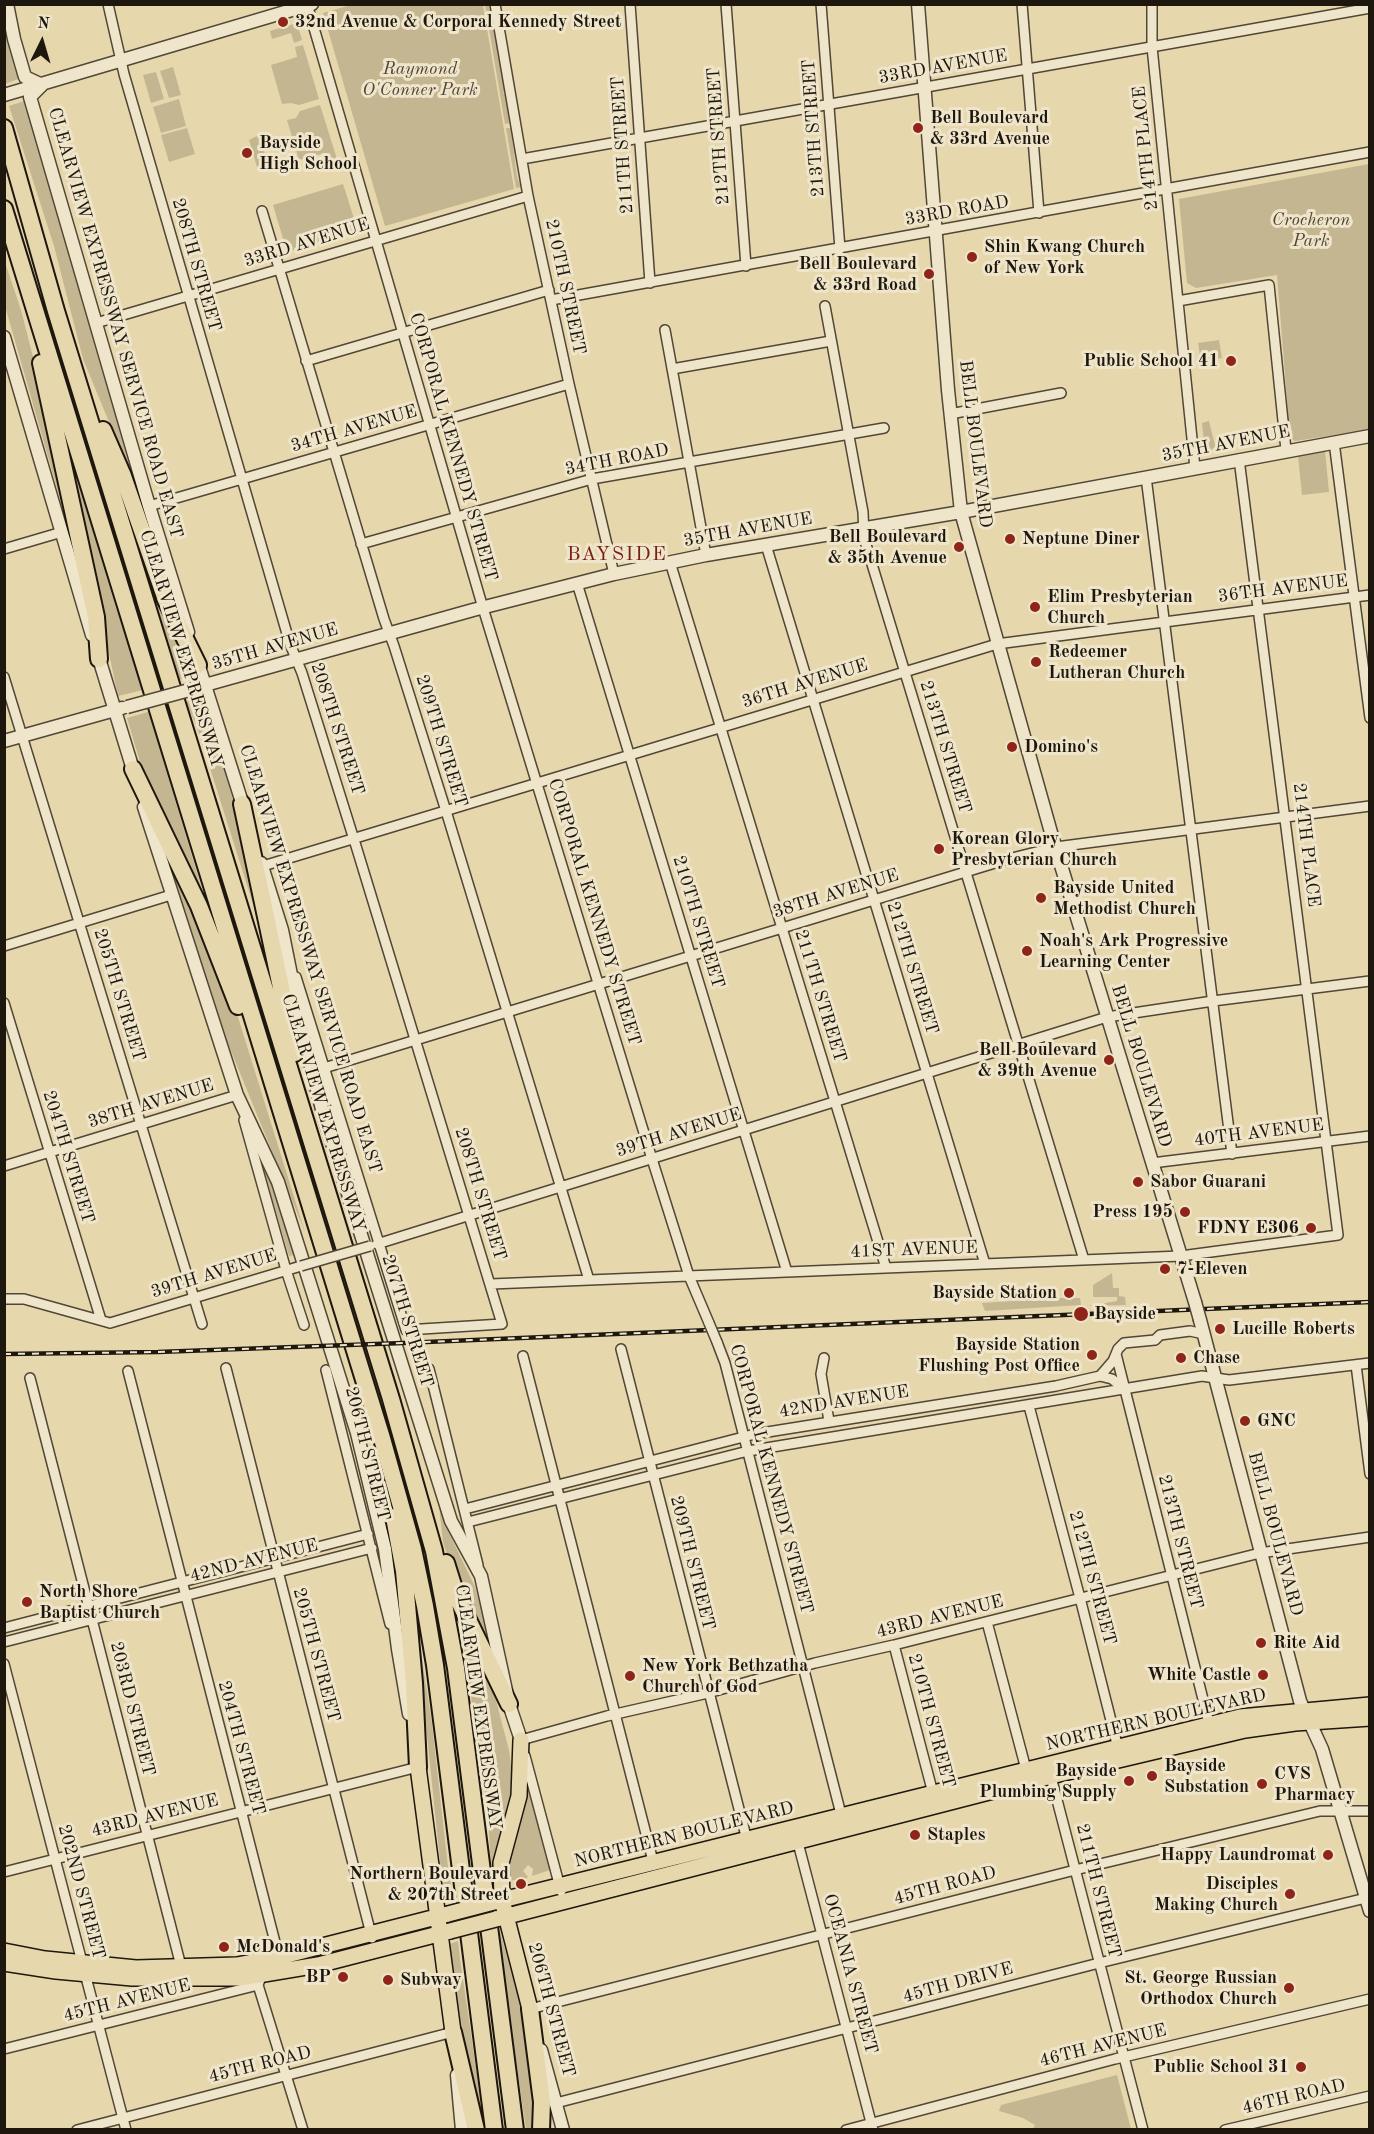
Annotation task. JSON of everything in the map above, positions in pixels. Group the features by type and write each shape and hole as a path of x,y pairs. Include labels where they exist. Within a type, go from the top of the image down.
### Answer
{"highway":[{"name":"CLEARVIEW EXPRESSWAY","path":"4,128 56,311 419,1492 434,1551 456,1668 515,2130"},
{"name":"CLEARVIEW EXPRESSWAY","path":"4,209 398,1491 425,1606 443,1724 494,2130"},
{"path":"14,242 96,617 99,659"},
{"path":"56,311 123,476 166,600 198,665"},
{"path":"133,769 200,906 313,1217"},
{"path":"242,804 326,1192"},
{"path":"356,1355 395,1520 404,1571 414,1683 418,1767"},
{"path":"391,1399 456,1595 509,1704"},
{"path":"530,2010 542,2102 541,2130"},
{"path":"453,2032 476,2130"}],"main road":[{"name":"NORTHERN BOULEVARD","path":"1211,1731 1245,1730 1370,1705"},
{"name":"NORTHERN BOULEVARD","path":"238,1972 270,1959 371,1934 501,1918 564,1902 656,1870 1211,1731 1240,1717 1370,1718"},
{"name":"206TH STREET","path":"521,1740 519,1796 501,1863 498,1901 501,1918 530,2010"},
{"path":"418,1767 442,1924 453,2032"},
{"name":"NORTHERN BOULEVARD","path":"4,1963 183,1972 238,1972 260,1980 375,1950 498,1901 560,1886 656,1870"},
{"name":"NORTHERN BOULEVARD","path":"4,1951 132,1978 183,1972"}],"street":[{"name":"CLEARVIEW EXPRESSWAY SERVICE ROAD EAST","path":"7,4 25,77 42,85 30,97 149,506 198,665 199,687 263,866 375,1245"},
{"name":"208TH STREET","path":"108,4 121,61 290,644 354,839 502,1324 406,1330 375,1245"},
{"name":"210TH STREET","path":"495,4 528,196 614,574"},
{"name":"211TH STREET","path":"630,4 650,283"},
{"name":"212TH STREET","path":"726,4 746,266"},
{"name":"213TH STREET","path":"821,4 840,249"},
{"name":"BELL BOULEVARD","path":"918,4 950,414 961,512 1056,847 1195,1302 1300,1701 1322,1749 1370,1911"},
{"path":"1022,4 1039,213"},
{"name":"214TH PLACE","path":"1152,4 1152,46 1195,468"},
{"path":"10,94 309,5"},
{"name":"CORPORAL KENNEDY STREET","path":"309,5 483,608 689,1276 725,1363 843,1823"},
{"name":"33RD AVENUE","path":"522,159 1370,8"},
{"name":"33RD ROAD","path":"306,361 402,332 550,295 650,283 1370,152"},
{"name":"33RD AVENUE","path":"96,322 528,196"},
{"name":"209TH STREET","path":"262,212 361,544 446,811 589,1280"},
{"path":"1178,301 1269,285 1286,450"},
{"name":"213TH STREET","path":"825,306 863,512 864,538 1084,1260"},
{"path":"665,330 706,555"},
{"path":"672,369 831,341"},
{"path":"6,345 99,659 121,709 133,769 171,895 237,1095 286,1270 304,1325"},
{"name":"34TH AVENUE","path":"149,506 569,384"},
{"path":"950,414 1061,393"},
{"name":"34TH ROAD","path":"361,544 592,479 884,428"},
{"name":"35TH AVENUE","path":"4,741 577,582 706,555 961,512 1370,436"},
{"path":"1334,442 1370,718"},
{"name":"214TH PLACE","path":"1239,459 1338,1235"},
{"path":"1146,477 1232,1154"},
{"path":"4,549 62,532"},
{"name":"212TH STREET","path":"766,545 985,1264"},
{"name":"211TH STREET","path":"670,562 886,1268"},
{"name":"210TH STREET","path":"577,582 787,1272"},
{"name":"36TH AVENUE","path":"263,866 997,644 1370,595"},
{"name":"205TH STREET","path":"4,677 202,1324"},
{"name":"38TH AVENUE","path":"324,1068 966,871 1056,847 1370,806"},
{"path":"4,946 171,895"},
{"name":"207TH STREET","path":"282,930 302,1030 324,1117 451,1521 481,1576"},
{"name":"39TH AVENUE","path":"4,1299 24,1299 110,1323 375,1245 1107,1017 1370,981"},
{"name":"204TH STREET","path":"4,1003 101,1320"},
{"path":"237,1095 278,1182 357,1433 385,1549 398,1649 418,1767"},
{"name":"38TH AVENUE","path":"4,1166 237,1095"},
{"name":"40TH AVENUE","path":"1152,1163 1370,1136"},
{"name":"41ST AVENUE","path":"491,1284 1181,1256 1338,1235"},
{"path":"1124,1389 1112,1379 1100,1376 1113,1361 1120,1345 1155,1340 1161,1334 1190,1331 1204,1334"},
{"name":"209TH STREET","path":"621,1349 749,1846"},
{"name":"213TH STREET","path":"1116,1354 1211,1731"},
{"path":"523,1356 656,1870"},
{"path":"824,1358 820,1374 830,1421"},
{"name":"42ND AVENUE","path":"468,1522 748,1451 1202,1376 1229,1380 1370,1363"},
{"path":"1356,1365 1370,1474"},
{"name":"205TH STREET","path":"226,1368 375,1950"},
{"name":"CLEARVIEW EXPRESSWAY","path":"429,1369 481,1576 509,1704"},
{"name":"206TH STREET","path":"326,1370 372,1548"},
{"name":"204TH STREET","path":"128,1371 276,1946 260,1980"},
{"name":"42ND AVENUE","path":"465,1509 744,1437 830,1421 1056,1386 1100,1376"},
{"name":"203RD STREET","path":"30,1378 183,1972"},
{"path":"952,1402 956,1417"},
{"name":"212TH STREET","path":"1029,1406 1119,1754"},
{"name":"42ND AVENUE","path":"4,1628 368,1534"},
{"name":"43RD AVENUE","path":"521,1740 708,1693 803,1666 894,1646 1260,1553 1370,1537"},
{"path":"372,1548 381,1591 398,1649"},
{"name":"42ND AVENUE","path":"4,1642 372,1548"},
{"path":"987,1622 1028,1776"},
{"name":"210TH STREET","path":"894,1646 935,1799"},
{"name":"202ND STREET","path":"4,1664 126,2130"},
{"path":"509,1704 521,1740 564,1902"},
{"name":"43RD AVENUE","path":"4,1872 418,1767"},
{"name":"211TH STREET","path":"1049,1771 1143,2130"},
{"name":"45TH ROAD","path":"530,2010 1075,1870 1320,1811 1370,1811"},
{"name":"OCEANIA STREET","path":"796,1834 872,2126"},
{"name":"45TH DRIVE","path":"556,2103 1099,1963 1368,1898"},
{"path":"260,1980 285,2076 303,2130"},
{"name":"45TH AVENUE","path":"4,2049 260,1980"},
{"name":"46TH AVENUE","path":"846,2130 872,2126 1124,2057 1370,1999"},
{"name":"206TH STREET","path":"530,2010 563,2130"},
{"path":"453,2032 462,2130"},
{"name":"45TH ROAD","path":"77,2130 453,2032"},
{"name":"46TH ROAD","path":"1225,2130 1370,2097"}],"green space":[{"name":"Raymond O'Conner Park","path":"351,5 483,5 514,189 385,226 323,13"},
{"path":"485,5 489,5 505,92 503,92 510,123 505,124"},
{"path":"297,23 302,40 294,43 291,33 272,39 270,31"},
{"path":"4,29 18,79 5,84 4,84"},
{"path":"303,45 319,99 299,105 282,104 271,65 297,57 295,47"},
{"path":"173,67 181,95 169,98 160,71"},
{"path":"156,72 164,99 151,103 143,75"},
{"path":"179,99 186,126 161,133 153,107"},
{"path":"24,101 159,560 156,561 121,451 83,359 54,246 9,106"},
{"path":"320,105 337,159 329,161 325,153 299,160 287,120 296,118 300,111"},
{"path":"187,128 195,154 169,162 161,135"},
{"path":"506,128 511,128 517,177 521,187 516,188"},
{"path":"259,135 268,164 257,167 249,140"},
{"name":"Crocheron Park","path":"1369,164 1369,430 1295,441 1290,437 1277,275 1196,288 1187,283 1179,199"},
{"path":"343,184 358,231 287,252 273,205"},
{"path":"4,259 21,310 40,384 76,555 5,306"},
{"path":"1219,340 1222,358 1201,362 1198,343"},
{"path":"1209,421 1216,449 1205,451 1202,423"},
{"path":"61,426 116,608 143,690 118,696"},
{"path":"1325,451 1329,492 1302,495 1298,456"},
{"path":"143,559 176,644 191,676 179,680"},
{"path":"204,697 235,807 265,942 197,727 185,702"},
{"path":"151,711 160,750 210,916 161,814 140,762 127,718"},
{"path":"167,855 227,982 305,1232 213,1007"},
{"path":"276,953 298,1038 352,1235 305,1079"},
{"path":"251,1128 300,1254 289,1256"},
{"path":"1112,1273 1113,1288 1119,1288 1119,1296 1125,1297 1126,1305 1088,1306 1117,1301 1117,1297 1093,1297 1093,1285"},
{"path":"1080,1298 1081,1305 985,1311 982,1303"},
{"path":"439,1506 475,1587 493,1649 489,1651 458,1590 443,1542"},
{"path":"413,1600 432,1724 453,1896 444,1900"},
{"path":"455,1601 494,1693 509,1750 513,1781 512,1793 496,1854 492,1882 487,1804"},
{"path":"527,1783 550,1870 532,1876 533,1869 528,1865 523,1871 527,1878 508,1881 508,1865"},
{"path":"500,1931 523,2014 538,2129 526,2129 497,1932"},
{"path":"458,1941 485,2129 483,2129 473,2091 447,1945"},
{"path":"1117,2075 1131,2129 1033,2129 1035,2125 1023,2118 999,2111 1001,2105"}],"railway":[{"path":"4,1354 158,1352 403,1343 1370,1302"}],"place":[{"name":"32nd Avenue & Corporal Kennedy Street","path":"283,22"},
{"name":"Bell Boulevard & 33rd Avenue","path":"918,128"},
{"name":"Bayside High School","path":"247,153"},
{"name":"Shin Kwang Church of New York","path":"972,257"},
{"name":"Bell Boulevard & 33rd Road","path":"929,274"},
{"name":"Public School 41","path":"1231,361"},
{"name":"Neptune Diner","path":"1010,539"},
{"name":"Bell Boulevard & 35th Avenue","path":"959,547"},
{"name":"Elim Presbyterian Church","path":"1035,607"},
{"name":"Redeemer Lutheran Church","path":"1036,662"},
{"name":"Domino's","path":"1012,747"},
{"name":"Korean Glory Presbyterian Church","path":"939,849"},
{"name":"Bayside United Methodist Church","path":"1041,898"},
{"name":"Noah's Ark Progressive Learning Center","path":"1027,951"},
{"name":"Bell Boulevard & 39th Avenue","path":"1109,1060"},
{"name":"Sabor Guarani","path":"1138,1182"},
{"name":"Press 195","path":"1185,1212"},
{"name":"FDNY E306","path":"1311,1228"},
{"name":"7-Eleven","path":"1165,1269"},
{"name":"Bayside Station","path":"1069,1293"},
{"name":"Bayside","path":"1081,1314"},
{"name":"Lucille Roberts","path":"1220,1329"},
{"name":"Bayside Station Flushing Post Office","path":"1092,1355"},
{"name":"Chase","path":"1181,1358"},
{"name":"GNC","path":"1245,1421"},
{"name":"North Shore Baptist Church","path":"27,1602"},
{"name":"Rite Aid","path":"1261,1643"},
{"name":"White Castle","path":"1263,1675"},
{"name":"New York Bethzatha Church of God","path":"630,1676"},
{"name":"Bayside Substation","path":"1152,1776"},
{"name":"Bayside Plumbing Supply","path":"1129,1781"},
{"name":"CVS Pharmacy","path":"1262,1784"},
{"name":"Staples","path":"915,1835"},
{"name":"Happy Laundromat","path":"1328,1855"},
{"name":"Northern Boulevard & 207th Street","path":"521,1884"},
{"name":"Disciples Making Church","path":"1290,1894"},
{"name":"McDonald's","path":"224,1947"},
{"name":"BP","path":"343,1977"},
{"name":"Subway","path":"388,1980"},
{"name":"St. George Russian Orthodox Church","path":"1289,1988"},
{"name":"Public School 31","path":"1301,2067"}],"district":[{"name":"BAYSIDE","path":"617,555"}]}
